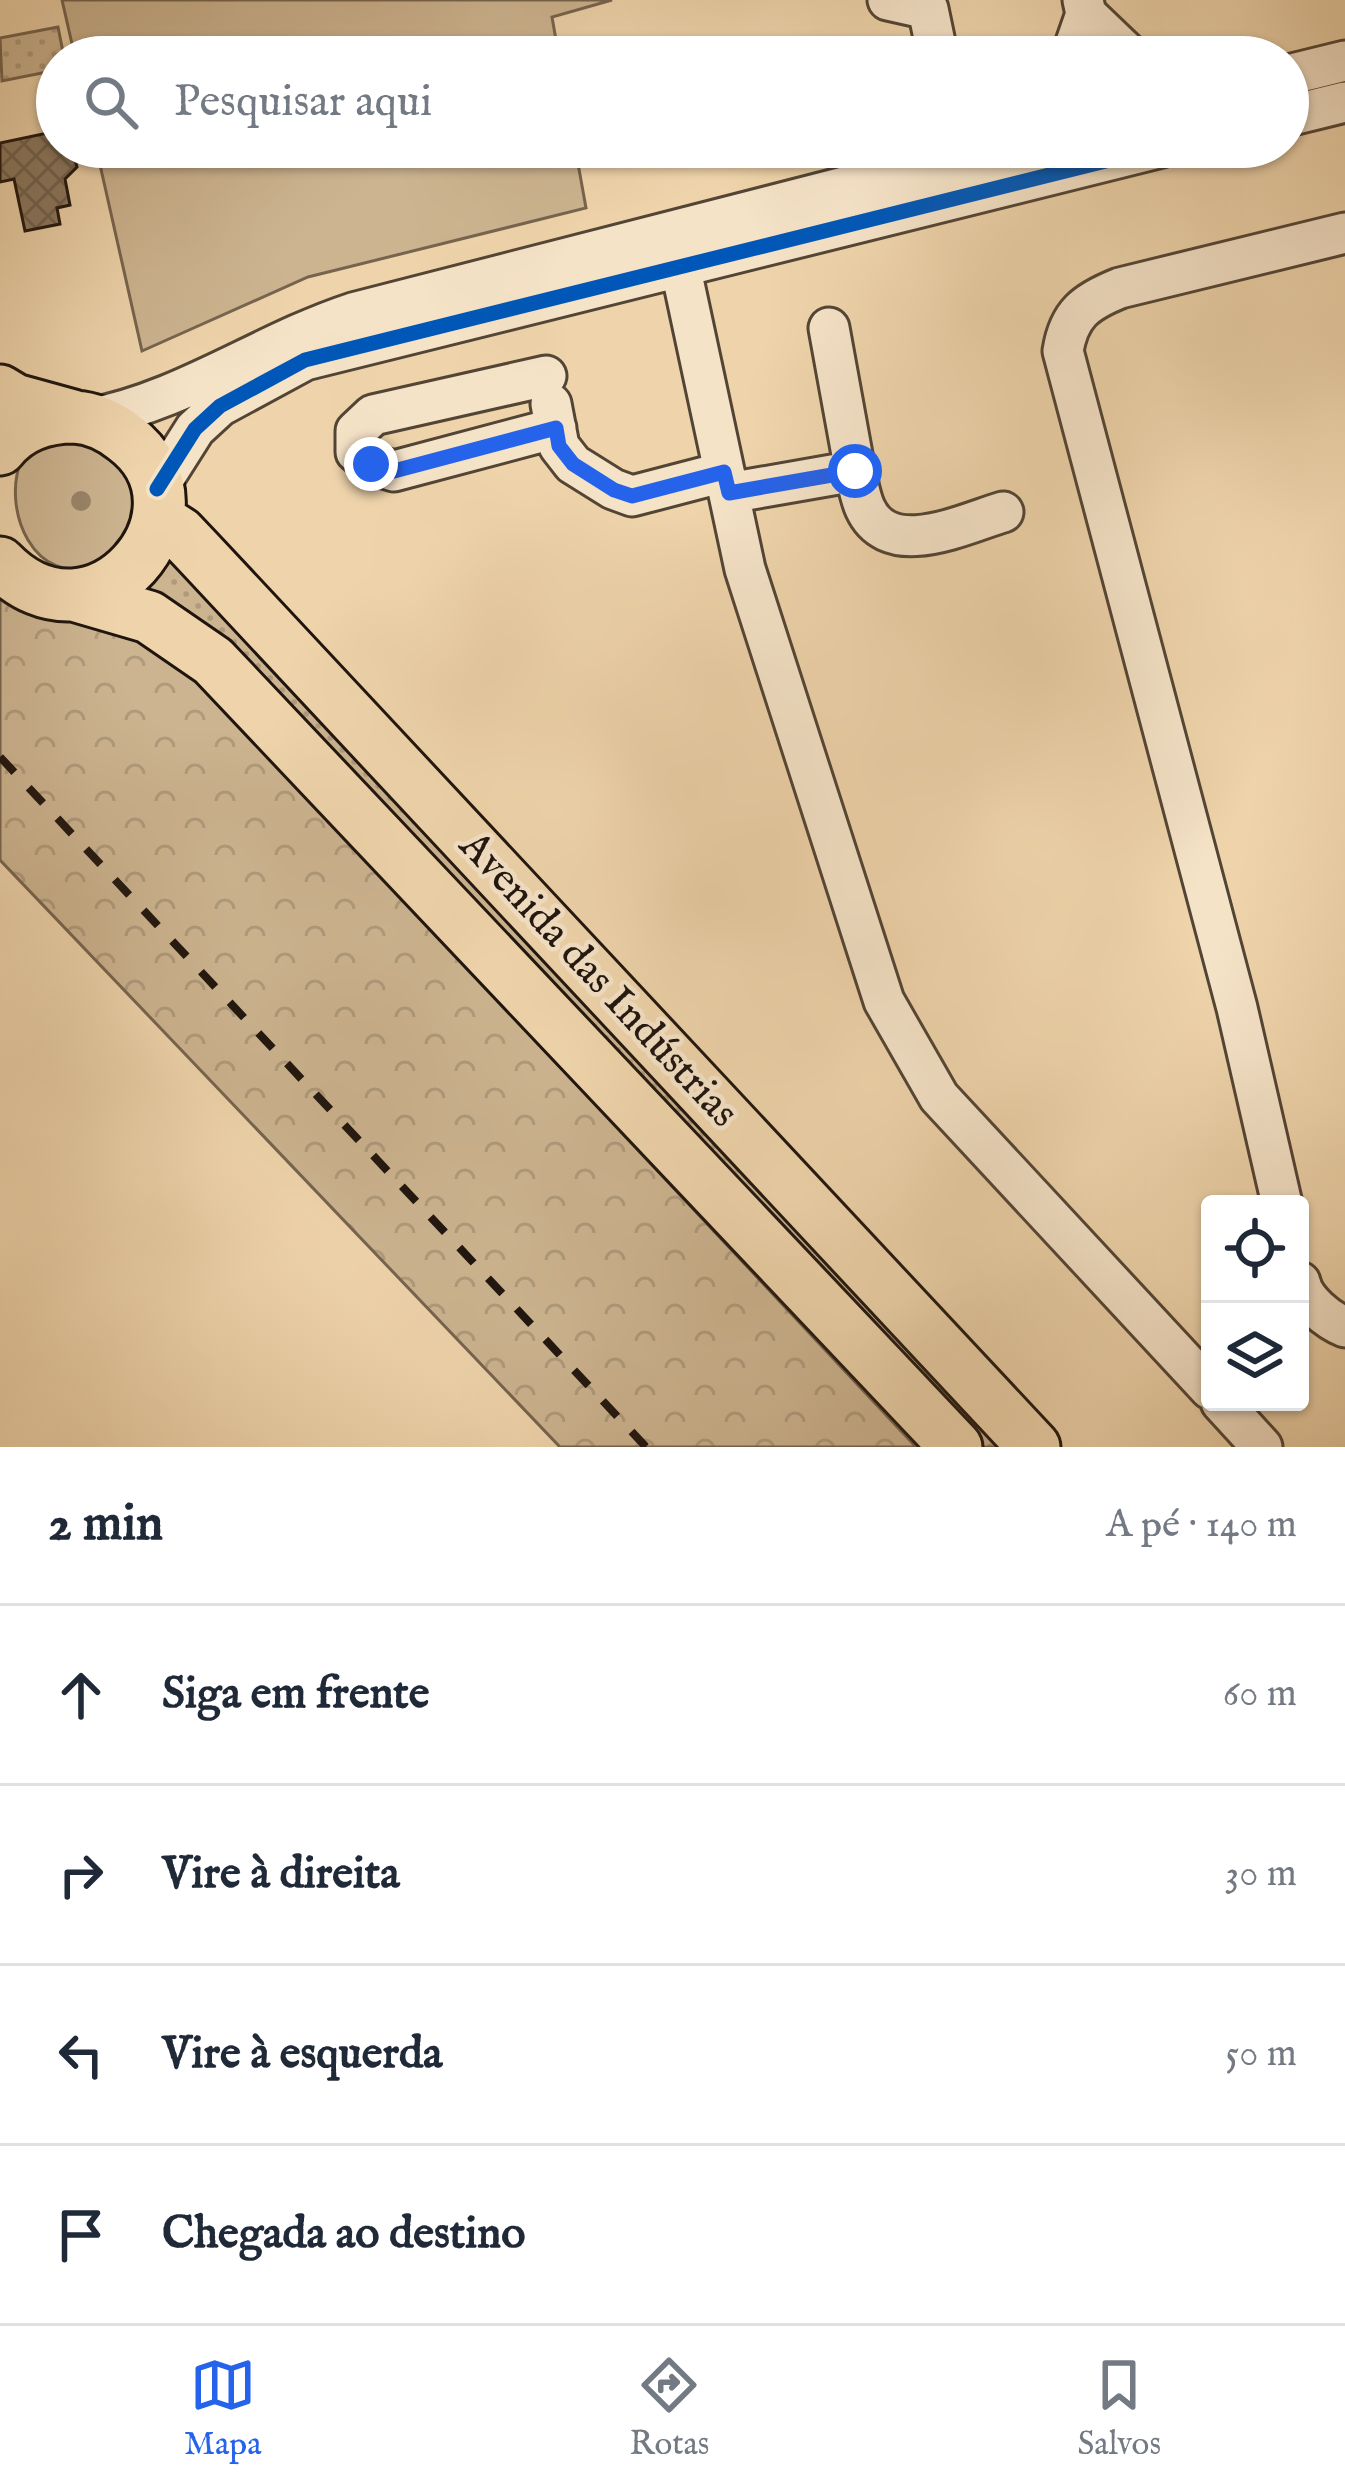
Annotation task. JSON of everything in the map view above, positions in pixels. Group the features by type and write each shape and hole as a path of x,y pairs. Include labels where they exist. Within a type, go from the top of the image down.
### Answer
{"main road":[{"name":"Avenida das Indústrias","path":"0,391 15,400 112,428 133,444 148,465 157,504 180,532 1034,1447"},
{"path":"0,449 27,427 52,418 84,418"},
{"path":"77,596 106,588 131,571 149,547 157,504"},
{"name":"Avenida das Indústrias","path":"0,563 23,584 50,594 77,596 149,616 214,661 956,1447"}],"street":[{"path":"888,0 928,8 934,36"},
{"path":"1077,36 1085,7"},
{"path":"1085,7 1112,36"},
{"path":"1309,70 1345,61"},
{"path":"1309,111 1345,102"},
{"path":"157,504 195,430 220,406 305,360 617,263 956,168"},
{"path":"84,418 152,403 301,330 353,313 617,263 680,265 957,168"},
{"path":"1280,1195 1237,1008 1063,351 1067,327 1078,308 1096,297 1345,233"},
{"path":"680,265 745,568 884,1001 939,1096 1201,1379"},
{"path":"829,328 855,471 865,509 877,525 914,538 1003,512"},
{"path":"556,428 394,471 371,464 356,452 356,431 373,415 545,369 556,428 559,446 573,464 632,496 855,471"},
{"path":"1309,1299 1345,1327"},
{"path":"1230,1411 1262,1447"}],"green space":[{"path":"62,0 612,0 552,17 555,36 70,36"},
{"path":"58,27 60,36 36,36 36,74 2,81 0,38"},
{"path":"101,168 579,168 586,208 308,277 142,351"},
{"path":"52,437 112,441 143,519 97,565 56,566 28,540 20,521 16,479 22,458"},
{"path":"174,546 1025,1447 977,1447 189,612 134,590 154,582"},
{"path":"0,590 162,650 182,663 916,1447 560,1447 0,860"}],"building":[{"path":"36,135 36,168 76,168 65,179 70,205 57,208 60,224 25,231 14,179 0,182 0,143"}],"railway":[{"path":"0,757 646,1447"}],"cycle path":[{"path":"157,489 195,429 220,406 305,360 1078,168"}],"route":[{"path":"371,464 394,471 556,428 559,446 573,464 632,496 724,472 729,493 855,471"}]}
